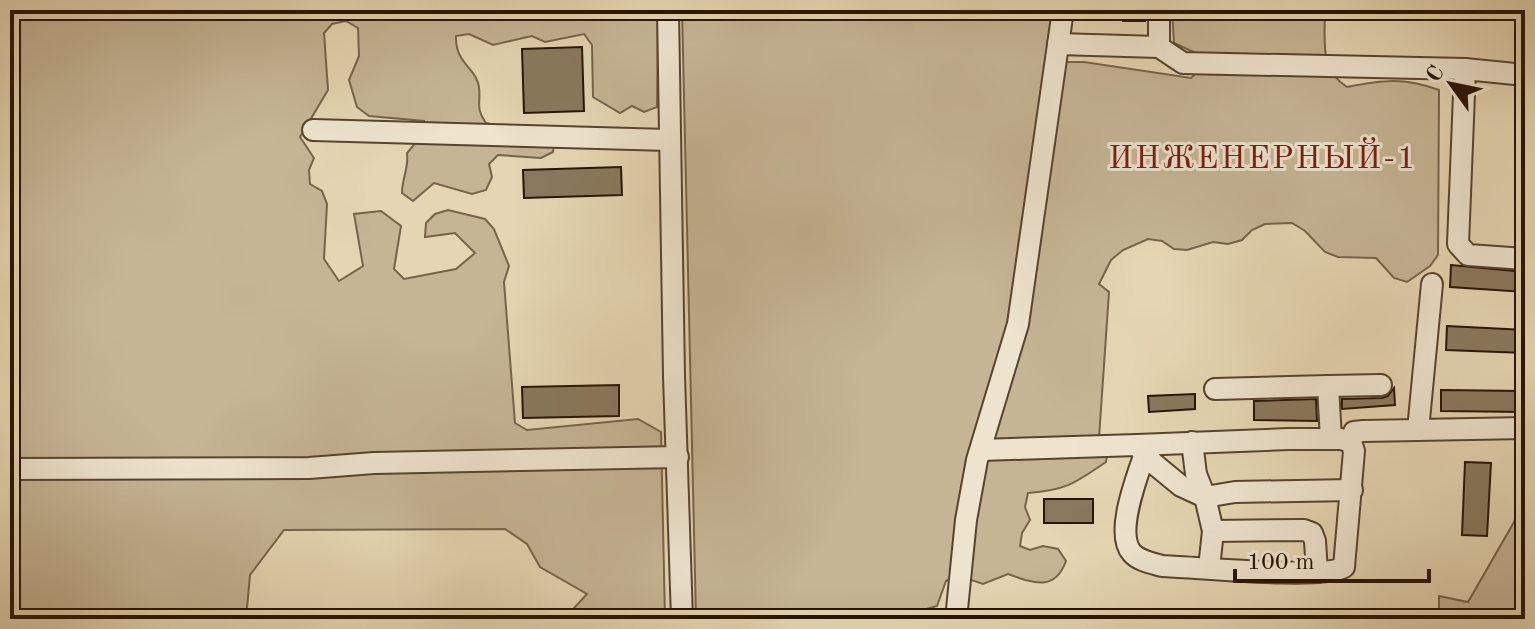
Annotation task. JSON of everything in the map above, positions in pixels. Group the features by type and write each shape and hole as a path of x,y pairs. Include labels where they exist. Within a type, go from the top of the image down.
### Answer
{"street":[{"path":"668,10 668,140 682,619"},
{"path":"956,619 966,520 981,450 1018,324 1063,10"},
{"path":"1159,10 1159,47"},
{"path":"1058,44 1159,47 1183,63 1465,69 1525,75"},
{"path":"1465,69 1458,244 1468,255 1525,259"},
{"path":"313,130 668,140"},
{"path":"1418,430 1432,284"},
{"path":"1215,389 1381,385"},
{"path":"1141,449 1128,505 1126,538 1130,552 1141,560 1162,566 1336,572 1344,567 1354,451 1341,441 1328,386"},
{"path":"981,450 1141,449 1192,442 1341,441 1354,432 1363,431 1525,428"},
{"path":"1192,442 1196,474 1213,531 1209,568"},
{"path":"1141,449 1181,486 1205,497 1235,492 1352,490"},
{"path":"10,469 309,468 374,463 678,457"},
{"path":"1213,531 1304,530 1312,533 1317,572"}],"shaded area":[{"path":"10,10 658,10 657,107 644,112 632,106 620,113 593,97 592,45 584,34 545,42 532,36 493,45 469,34 456,36 459,53 477,80 479,109 486,123 555,138 553,152 541,158 498,155 489,164 492,177 486,190 472,194 434,183 413,201 402,193 407,153 423,134 424,121 369,116 357,107 349,80 359,56 358,28 346,21 332,24 324,33 328,90 300,137 314,158 309,170 310,184 322,191 327,204 324,259 339,281 363,266 354,214 381,211 401,226 394,269 404,279 456,269 475,253 455,233 425,237 426,223 435,214 448,210 485,219 494,229 509,266 504,282 515,423 527,430 638,419 661,432 665,619 564,619 587,594 540,567 527,544 505,529 284,530 250,575 246,619 10,619"},
{"path":"682,10 1054,10 1046,55 1056,62 1084,62 1191,78 1202,68 1198,54 1174,43 1172,10 1325,10 1328,63 1338,80 1347,87 1393,81 1439,90 1438,255 1430,266 1407,282 1394,278 1376,258 1338,257 1325,252 1305,231 1292,223 1265,224 1252,230 1242,240 1228,244 1213,242 1187,250 1174,249 1162,241 1148,239 1123,250 1111,260 1099,284 1109,292 1099,438 1108,449 1106,462 1070,484 1028,493 1025,507 1030,520 1022,533 1020,546 1030,550 1043,546 1058,549 1066,561 1056,577 1034,582 1008,574 983,584 957,575 946,581 937,606 923,610 913,619 696,619"},
{"path":"1525,495 1525,619 1439,619 1439,596 1468,602 1514,522"}],"building":[{"path":"1123,10 1145,10 1145,21 1123,21"},
{"path":"582,47 584,111 524,113 522,49"},
{"path":"621,167 622,195 524,198 523,170"},
{"path":"1451,265 1525,272 1525,292 1450,287"},
{"path":"1447,326 1525,330 1525,353 1446,350"},
{"path":"619,385 619,416 523,418 522,387"},
{"path":"1394,388 1395,405 1342,409 1342,399 1382,398"},
{"path":"1441,390 1524,391 1524,412 1441,411"},
{"path":"1195,394 1195,409 1149,412 1148,396"},
{"path":"1316,399 1317,421 1254,420 1254,401"},
{"path":"1465,462 1491,463 1487,536 1462,535"},
{"path":"1044,499 1093,499 1093,523 1044,523"}],"district":[{"name":"ИНЖЕНЕРНЫЙ-1","path":"1263,157"}]}
